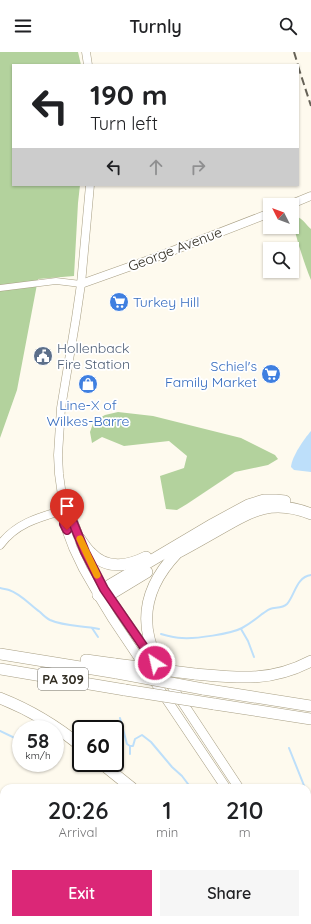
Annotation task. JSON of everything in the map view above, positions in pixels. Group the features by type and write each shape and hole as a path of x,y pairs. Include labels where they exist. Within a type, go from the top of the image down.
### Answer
{"highway":[{"path":"104,593 213,524 248,505 264,500 276,500 291,501 311,507"},
{"path":"104,593 177,554 242,516 255,511 282,507 311,514"},
{"path":"79,538 92,555 102,561 115,565 122,565 129,564 154,553 196,528 213,524"},
{"path":"164,675 151,647 147,624 148,609 150,596 157,579 169,562 177,554"},
{"name":"PA 309","path":"0,653 116,669 203,688 311,706"},
{"path":"116,669 236,678 260,677 284,672 311,661"},
{"name":"PA 309","path":"0,669 311,719"},
{"path":"0,698 51,725 72,740"},
{"path":"113,772 127,784"},
{"path":"114,772 130,784"}],"main road":[{"path":"104,593 164,675 236,784"},
{"path":"104,593 112,618 223,784"}],"street":[{"path":"86,52 88,64"},
{"path":"90,186 81,284 61,408 58,455 64,510 64,524 83,569 104,593"},
{"path":"299,201 311,196"},
{"name":"George Avenue","path":"81,284 154,258 263,216"},
{"path":"0,288 56,282 81,284"},
{"path":"64,510 72,520 104,593"},
{"path":"0,545 13,532 27,522 40,516 64,510"}],"green space":[{"path":"0,52 78,52 81,64 12,64 12,186 80,186 74,276 38,279 17,390 0,438"},
{"path":"299,218 311,229 311,280 299,246 299,242 296,234 299,234"},
{"path":"118,412 153,416 241,438 275,455 278,459 268,465 235,472 177,510 166,509 160,476 184,468 187,456 169,441 124,446 102,437 92,443 90,432 94,421 105,415"}],"water":[{"path":"311,431 311,472 294,470 291,467 296,453"}],"waterway":[{"path":"161,634 179,638 195,638 213,636 237,630 247,625 269,609 285,606 302,579 311,575"},
{"path":"0,588 18,594 50,620 62,624 99,629"},
{"path":"92,628 98,637"},
{"path":"241,629 248,641 254,657"},
{"path":"120,718 127,744 133,746 135,739 142,735 151,742 188,784"},
{"path":"0,731 12,737"},
{"path":"130,746 130,754"},
{"path":"289,748 303,784"}],"railway":[{"path":"294,52 298,64"},
{"path":"299,69 311,106"}],"slow traffic":[{"path":"80,539 97,575"}],"place":[{"name":"Turkey Hill","path":"119,302"},
{"name":"Hollenback Fire Station","path":"43,356"},
{"name":"Schiel's Family Market","path":"271,374"},
{"name":"Line-X of Wilkes-Barre","path":"88,384"}],"route":[{"path":"67,530 64,524 64,510 72,520 85,552 104,589 155,663"}]}
